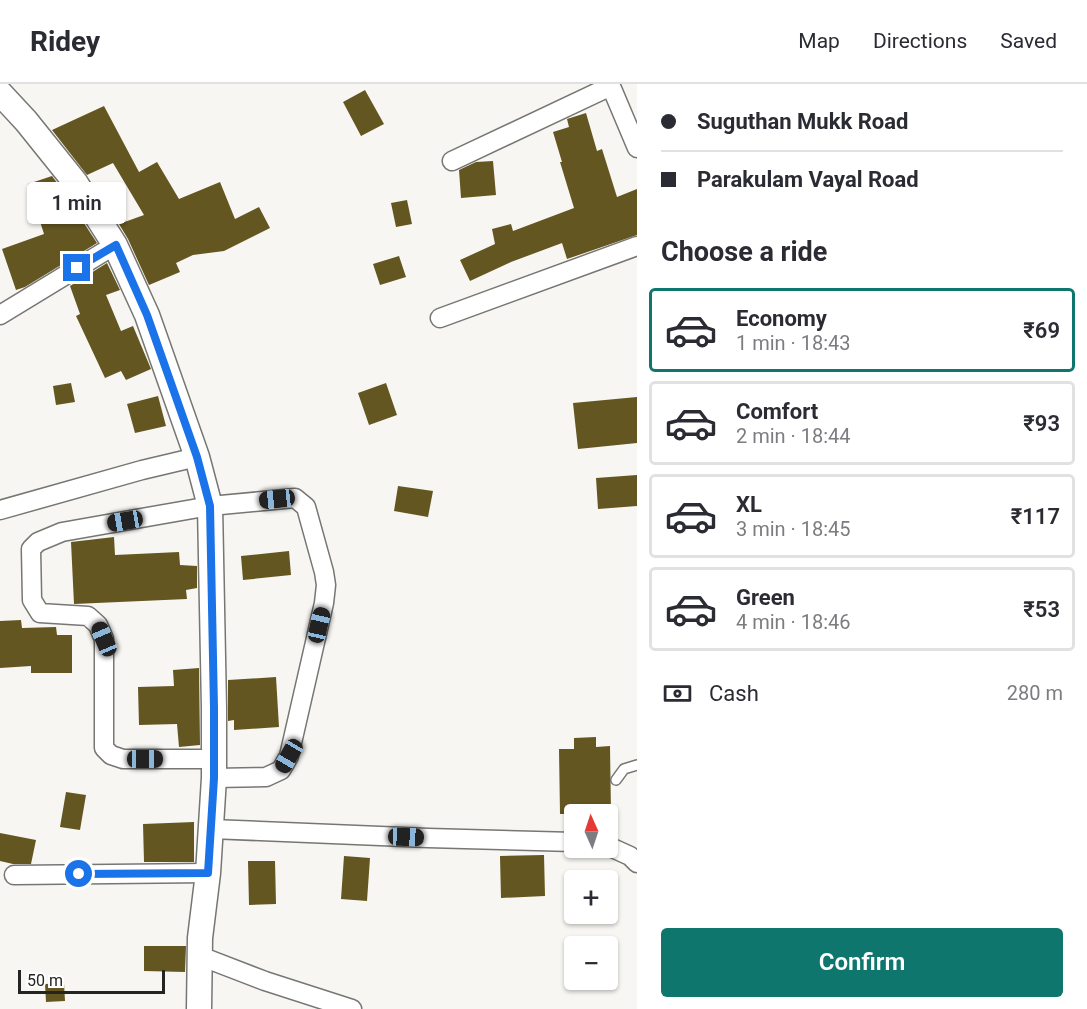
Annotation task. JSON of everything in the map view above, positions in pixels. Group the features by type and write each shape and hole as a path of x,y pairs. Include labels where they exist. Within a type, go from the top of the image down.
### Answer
{"street":[{"path":"452,161 611,85 637,148"},
{"path":"0,93 26,121 75,183 116,245 147,315 197,457 210,506 213,769 208,873 200,938 199,1009"},
{"path":"0,315 116,245"},
{"path":"440,318 637,246"},
{"path":"0,510 197,457"},
{"path":"295,498 306,507 326,585 324,603 289,756 281,770 266,777 213,769 123,759 111,755 104,748 104,639 98,625 88,616 40,613 32,600 31,565 31,549 38,542 62,532 210,506 295,498"},
{"path":"211,829 564,842"},
{"path":"618,851 637,862"},
{"path":"14,875 208,873"},
{"path":"200,956 265,981 352,1009"}],"lane":[{"path":"616,780 624,769 637,765"}],"building":[{"path":"365,90 384,124 361,136 343,102"},
{"path":"104,106 139,172 157,162 179,199 220,182 235,219 259,207 270,228 224,251 193,255 176,263 180,272 149,285 119,224 144,215 113,163 87,175 52,130"},
{"path":"586,113 597,151 602,149 617,197 637,189 637,235 567,259 562,243 511,262 470,281 460,260 495,244 492,229 511,224 513,231 574,208 553,132 569,127 567,119"},
{"path":"493,161 496,195 461,198 459,170 476,162"},
{"path":"52,176 58,184 71,222 80,217 97,243 25,287 16,290 2,249 44,234 28,184"},
{"path":"407,200 412,224 396,227 391,203"},
{"path":"399,256 406,277 380,285 373,264"},
{"path":"107,263 120,290 106,295 121,331 133,326 151,369 126,380 121,371 105,378 76,316 80,314 70,286"},
{"path":"71,383 75,402 56,405 53,386"},
{"path":"386,383 397,415 369,425 358,393"},
{"path":"158,396 166,426 135,433 127,404"},
{"path":"637,397 637,443 578,449 573,403"},
{"path":"637,475 637,506 598,509 596,478"},
{"path":"398,486 433,491 428,517 394,511"},
{"path":"114,537 115,555 179,552 180,565 197,566 197,588 186,590 187,599 74,604 71,542"},
{"path":"289,551 291,575 243,580 241,556"},
{"path":"21,620 22,628 56,627 57,635 72,635 72,673 31,673 31,666 0,668 0,621"},
{"path":"199,668 200,745 179,747 177,724 139,725 138,687 174,686 173,670"},
{"path":"276,677 279,727 234,730 234,720 228,721 228,680"},
{"path":"596,737 596,747 610,746 611,804 564,804 564,814 560,814 559,749 574,749 574,738"},
{"path":"66,792 86,795 80,830 60,827"},
{"path":"194,822 194,862 144,862 143,824"},
{"path":"0,833 36,840 31,864 0,861"},
{"path":"544,855 545,896 501,898 500,856"},
{"path":"344,856 370,858 367,901 341,899"},
{"path":"248,861 275,861 276,904 249,905"},
{"path":"144,946 186,946 185,972 144,971"},
{"path":"64,983 65,1001 46,1002 45,984"}],"route":[{"path":"77,268 116,245 147,315 197,457 210,506 214,708 214,778 208,873 79,874"}]}
